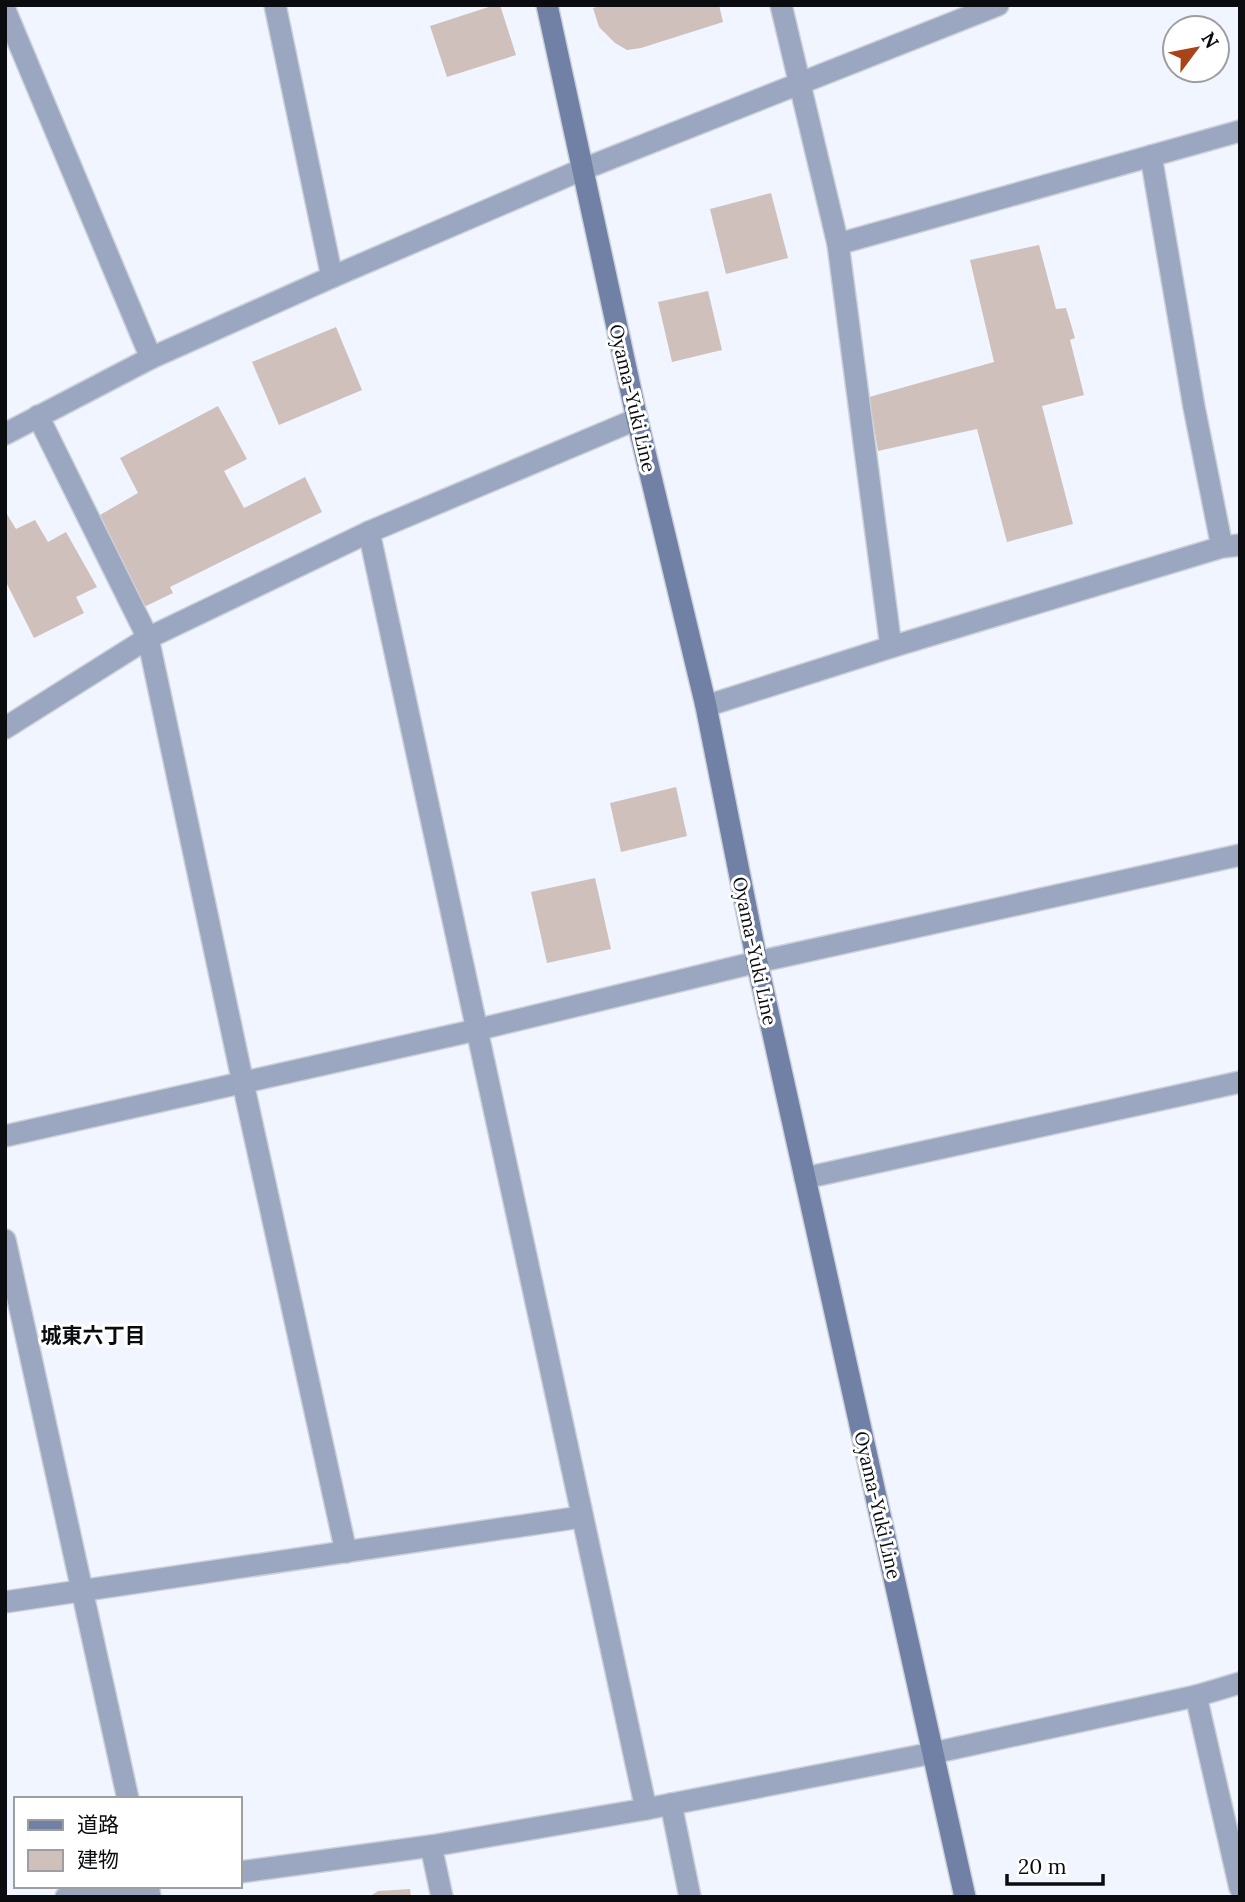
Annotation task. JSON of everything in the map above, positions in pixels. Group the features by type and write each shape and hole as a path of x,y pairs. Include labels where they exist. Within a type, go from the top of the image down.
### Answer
{"main road":[{"name":"Oyama-Yuki Line","path":"547,5 637,419 706,706 757,962 965,1897"}],"street":[{"path":"275,5 332,277"},
{"path":"781,5 838,244 891,647"},
{"path":"5,435 151,358 332,277 581,170 998,5"},
{"path":"5,10 151,358"},
{"path":"838,244 1240,131"},
{"path":"706,706 891,647 1231,546 1195,407 1151,156"},
{"path":"38,416 148,638 346,1552"},
{"path":"5,728 148,638 369,532 637,419"},
{"path":"369,532 646,1809"},
{"path":"5,1136 476,1031 757,962 1240,855"},
{"path":"805,1178 1240,1082"},
{"path":"5,1240 128,1797"},
{"path":"5,1602 581,1517"},
{"path":"242,1872 431,1846 646,1809 933,1752 1196,1696 1240,1683"},
{"path":"1196,1696 1240,1888"},
{"path":"671,1804 690,1897"},
{"path":"431,1846 442,1897"},
{"path":"66,1897 121,1888"}],"building":[{"path":"500,5 516,55 447,77 430,26"},
{"path":"604,5 719,5 723,22 627,50 615,43 599,27 593,8"},
{"path":"771,193 788,258 726,274 710,209"},
{"path":"1039,245 1056,309 1066,308 1075,338 1070,340 1084,395 1042,406 1073,524 1007,542 977,429 878,451 869,397 994,362 970,260"},
{"path":"708,291 722,350 672,362 658,302"},
{"path":"336,327 362,390 279,425 252,362"},
{"path":"218,406 247,459 224,471 244,508 305,477 322,512 170,587 173,593 144,607 100,515 138,493 120,458"},
{"path":"5,511 16,529 35,520 48,542 66,532 97,587 76,597 84,613 34,638 5,580"},
{"path":"676,787 687,836 621,852 610,803"},
{"path":"595,878 611,949 547,963 531,892"},
{"path":"410,1889 411,1897 372,1895 378,1891"}],"district":[{"name":"城東六丁目","path":"93,1335"}]}
